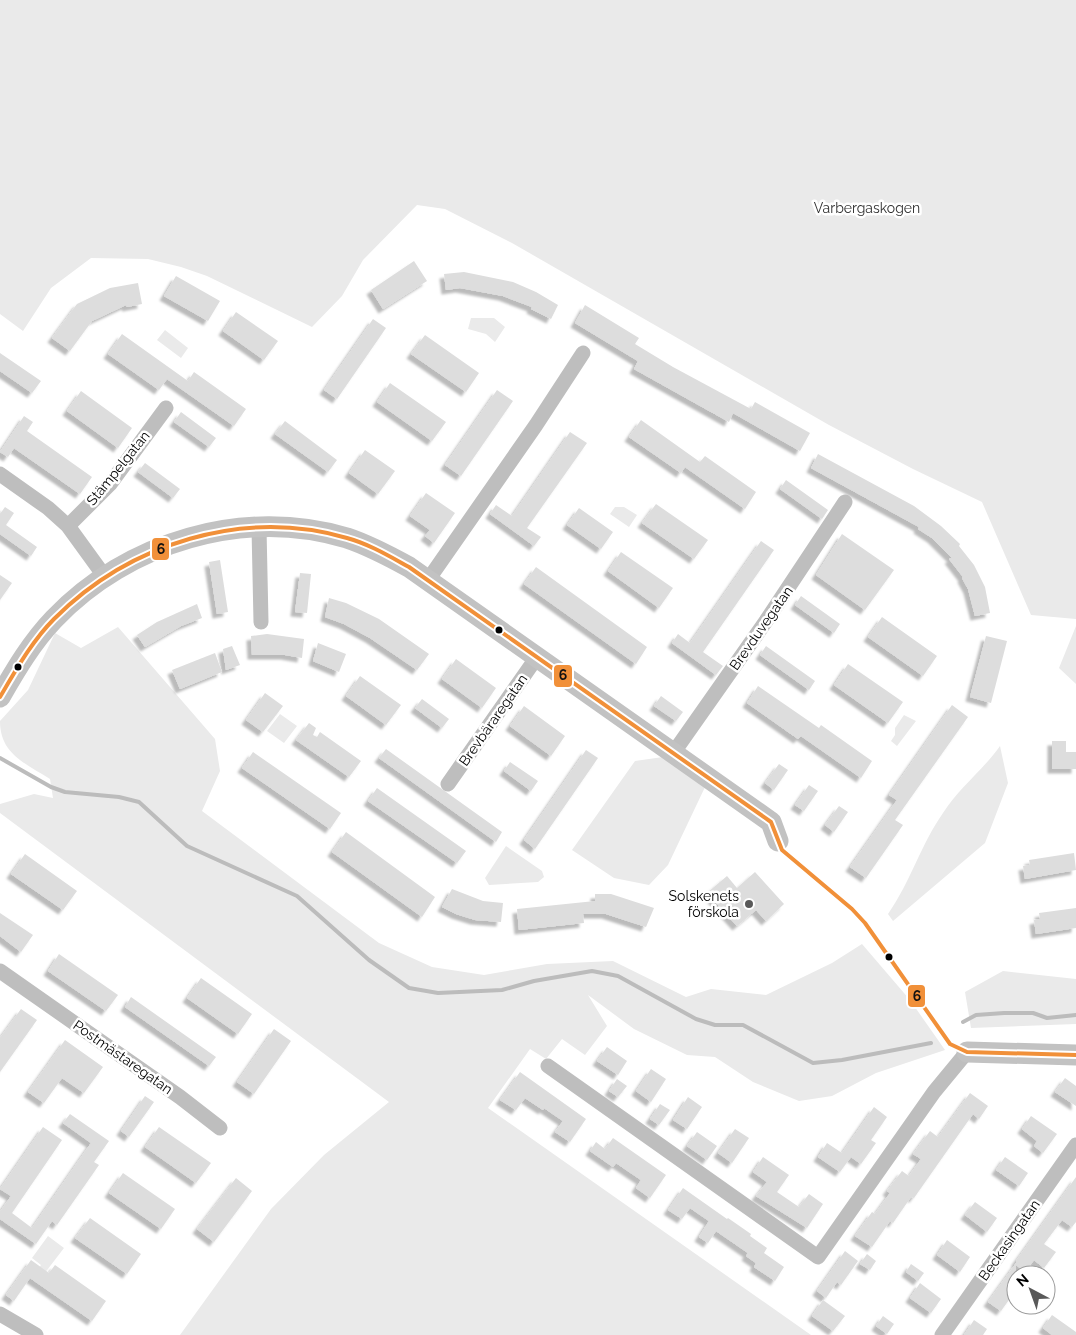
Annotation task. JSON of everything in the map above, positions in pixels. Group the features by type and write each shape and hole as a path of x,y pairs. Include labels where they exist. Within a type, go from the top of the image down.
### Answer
{"street":[{"path":"428,580 536,425 583,353"},
{"name":"Stämpelgatan","path":"68,526 110,484 166,408"},
{"path":"0,474 48,508 68,526 105,577"},
{"name":"Brevduvegatan","path":"674,752 762,627 845,502"},
{"path":"259,528 261,622"},
{"path":"0,697 31,646 54,619 105,577 160,546 217,531 259,528 303,530 345,538 388,555 428,580 771,822 778,841"},
{"name":"Brevbäraregatan","path":"448,784 537,657"},
{"name":"Postmästaregatan","path":"0,971 180,1097 220,1128"},
{"path":"548,1066 818,1257 934,1092 967,1052 1076,1054"},
{"name":"Beckasingatan","path":"942,1335 1076,1145"},
{"path":"0,1314 36,1335"}],"green space":[{"name":"Varbergaskogen","path":"0,0 1076,0 1076,619 1031,615 982,502 913,469 829,425 512,243 445,209 417,205 363,260 342,296 312,327 207,276 181,267 148,259 91,258 51,288 23,331 0,314"},
{"path":"471,318 494,318 505,327 495,342 486,334 468,329"},
{"path":"165,330 188,348 181,358 157,340"},
{"path":"615,507 624,507 637,515 629,527 610,514"},
{"path":"1076,626 1076,684 1059,668"},
{"path":"118,627 215,739 220,771 202,811 379,943 432,967 484,975 547,964 613,961 686,997 711,989 766,995 832,963 862,944 910,1000 945,1050 876,1073 832,1096 799,1101 753,1082 715,1057 687,1055 634,1029 588,995 607,1026 585,1055 562,1039 546,1059 530,1049 488,1108 811,1335 180,1335 271,1209 324,1155 389,1102 0,813 0,804 34,794 53,798 50,779 23,762 9,750 4,742 0,721 28,690 55,633 81,648"},
{"path":"280,714 297,726 284,743 267,731"},
{"path":"904,715 916,721 897,746 891,741 895,735 895,728"},
{"path":"1000,746 1008,783 985,843 893,921 888,914 903,889 935,825 956,795"},
{"path":"663,757 706,785 668,865 649,885 614,878 572,850 635,761"},
{"path":"506,846 542,871 544,877 538,882 489,885 485,878"},
{"path":"1003,971 1076,979 1076,1024 971,1028 965,992"},
{"path":"48,1236 64,1248 41,1278 35,1274 41,1265 32,1258"}],"building":[{"path":"414,261 427,281 383,309 371,290"},
{"path":"464,272 513,282 536,292 558,305 551,319 531,309 532,307 503,296 460,288 446,290 444,274"},
{"path":"176,276 220,301 208,321 164,296"},
{"path":"138,283 142,304 127,307 126,305 92,321 70,351 52,338 77,304 110,288"},
{"path":"585,305 639,338 635,344 673,367 751,409 755,402 810,433 800,451 733,413 729,422 634,369 638,361 575,323"},
{"path":"236,312 278,341 264,360 223,331"},
{"path":"373,319 386,328 337,399 324,390"},
{"path":"122,334 188,381 194,372 246,409 234,426 167,379 159,390 108,354"},
{"path":"425,335 479,373 466,392 411,354"},
{"path":"0,353 41,381 32,393 0,371"},
{"path":"390,383 446,422 432,441 377,402"},
{"path":"497,390 513,401 461,476 445,465"},
{"path":"81,391 132,428 118,448 67,411"},
{"path":"181,412 216,438 209,447 174,422"},
{"path":"24,416 33,422 27,431 92,477 80,494 14,448 8,457 0,452"},
{"path":"641,420 700,462 705,456 756,492 745,509 685,467 681,473 629,437"},
{"path":"285,421 337,460 328,472 275,434"},
{"path":"570,432 587,443 527,528 541,537 534,546 490,514 496,505 512,516"},
{"path":"365,450 395,471 378,494 349,473"},
{"path":"818,454 914,506 941,526 960,544 959,546 974,565 985,587 990,613 975,616 963,577 949,559 952,558 932,538 918,529 919,527 811,468"},
{"path":"145,463 180,489 173,498 138,472"},
{"path":"786,480 828,510 822,519 780,489"},
{"path":"426,493 455,513 434,543 425,536 430,530 410,516"},
{"path":"656,504 708,540 694,559 642,523"},
{"path":"5,507 14,513 6,525 37,547 31,556 0,534 0,514"},
{"path":"579,508 613,532 601,549 567,525"},
{"path":"842,534 894,570 865,610 816,575"},
{"path":"761,541 774,550 703,652 723,666 716,675 672,643 678,634 690,643"},
{"path":"621,552 673,588 659,608 608,571"},
{"path":"220,560 228,612 217,614 209,562"},
{"path":"536,567 647,647 636,664 524,584"},
{"path":"300,573 311,574 307,613 295,612"},
{"path":"0,575 12,583 0,600"},
{"path":"801,596 840,624 834,633 795,605"},
{"path":"329,598 346,603 379,619 429,654 417,670 370,638 344,624 325,617"},
{"path":"197,604 202,618 181,626 145,647 137,635 157,622"},
{"path":"882,617 937,656 923,676 868,637"},
{"path":"267,634 304,639 302,658 285,655 252,655 251,636"},
{"path":"986,636 1007,641 991,703 970,697"},
{"path":"318,643 346,654 339,672 313,661"},
{"path":"232,646 240,665 226,670 223,649"},
{"path":"766,646 815,681 809,690 760,655"},
{"path":"215,653 222,672 180,689 172,670"},
{"path":"456,659 496,688 482,708 442,679"},
{"path":"848,664 903,702 888,723 834,685"},
{"path":"360,676 401,705 386,725 346,696"},
{"path":"758,686 819,728 821,725 872,761 861,778 801,736 798,739 747,703"},
{"path":"265,693 283,706 263,732 246,720"},
{"path":"661,696 683,712 676,721 654,706"},
{"path":"422,699 449,719 442,728 415,708"},
{"path":"952,705 968,717 895,820 903,825 866,878 850,867 897,800 889,795"},
{"path":"524,706 565,736 551,756 510,726"},
{"path":"309,723 316,728 313,735 317,737 320,732 361,761 349,777 296,740"},
{"path":"1052,741 1066,741 1066,752 1076,752 1076,769 1052,769"},
{"path":"386,749 502,832 496,842 379,758"},
{"path":"586,750 598,758 535,849 524,840"},
{"path":"253,752 341,813 330,829 242,768"},
{"path":"510,762 538,781 531,791 504,771"},
{"path":"779,764 788,770 774,790 765,783"},
{"path":"809,785 818,791 804,811 795,805"},
{"path":"377,788 466,851 457,863 368,801"},
{"path":"839,806 848,812 834,832 825,825"},
{"path":"346,832 435,897 422,917 332,852"},
{"path":"1074,853 1076,870 1025,879 1023,866 1030,865 1029,860"},
{"path":"25,854 77,891 63,910 11,874"},
{"path":"755,872 784,904 766,921 756,910 737,926 707,893 727,876 737,888"},
{"path":"452,889 483,901 503,903 501,922 475,920 442,907"},
{"path":"595,894 611,894 654,908 646,927 606,914 583,914 584,923 519,930 517,909 595,901"},
{"path":"1076,908 1076,928 1036,934 1034,920 1040,919 1039,913"},
{"path":"0,913 33,935 21,952 0,936"},
{"path":"59,954 118,995 106,1011 48,971"},
{"path":"201,978 252,1014 238,1034 187,998"},
{"path":"131,997 216,1057 209,1066 125,1007"},
{"path":"21,1009 37,1020 0,1072 0,1038"},
{"path":"274,1029 291,1041 254,1094 237,1082"},
{"path":"65,1040 103,1067 84,1093 62,1078 44,1103 28,1092"},
{"path":"607,1047 627,1061 618,1075 597,1061"},
{"path":"651,1069 666,1079 651,1102 636,1091"},
{"path":"520,1072 586,1119 570,1142 555,1132 563,1121 544,1108 543,1110 525,1098 516,1110 500,1100"},
{"path":"1065,1078 1076,1086 1076,1106 1055,1092"},
{"path":"617,1079 627,1086 618,1097 609,1091"},
{"path":"970,1093 988,1106 979,1119 973,1114 914,1198 911,1197 893,1223 890,1221 872,1247 855,1236 872,1212 875,1214 890,1193 887,1191 902,1171 909,1176 921,1159 913,1154 930,1131 938,1137"},
{"path":"145,1096 154,1102 129,1137 121,1131"},
{"path":"688,1097 702,1107 687,1129 673,1120"},
{"path":"660,1104 670,1110 659,1125 650,1119"},
{"path":"874,1107 887,1117 871,1140 876,1143 861,1164 851,1157 840,1172 818,1157 827,1143 842,1153"},
{"path":"70,1114 109,1141 94,1162 99,1165 57,1225 52,1221 36,1244 0,1219 0,1212 11,1196 0,1189 43,1127 62,1140 12,1213 32,1228 91,1143 63,1123"},
{"path":"1031,1116 1057,1134 1043,1153 1034,1146 1037,1141 1022,1129"},
{"path":"159,1127 211,1163 196,1183 145,1147"},
{"path":"735,1129 749,1138 732,1163 718,1153"},
{"path":"697,1132 717,1146 707,1160 687,1146"},
{"path":"613,1138 666,1175 650,1198 636,1188 641,1180 616,1163 613,1167 590,1151 596,1142 605,1149"},
{"path":"763,1157 789,1175 777,1192 799,1207 809,1194 823,1204 807,1228 756,1196 767,1182 753,1172"},
{"path":"1005,1157 1028,1173 1019,1186 996,1170"},
{"path":"123,1173 175,1209 161,1229 109,1193"},
{"path":"1076,1177 1076,1222 1072,1227 1062,1220 1044,1244 1056,1252 1046,1265 1040,1265 1034,1260 1030,1265 1016,1265 1016,1261"},
{"path":"236,1178 252,1191 214,1242 197,1229"},
{"path":"683,1188 751,1234 750,1236 767,1248 764,1253 784,1267 775,1281 754,1267 756,1263 746,1256 748,1253 716,1231 708,1243 699,1237 709,1221 690,1208 682,1219 668,1210"},
{"path":"975,1202 997,1218 987,1232 965,1215"},
{"path":"90,1218 141,1254 127,1274 75,1238"},
{"path":"947,1240 970,1257 960,1272 937,1255"},
{"path":"845,1251 858,1261 841,1285 837,1282 826,1298 817,1291"},
{"path":"867,1254 876,1261 870,1270 860,1264"},
{"path":"31,1260 49,1273 55,1265 106,1301 92,1321 30,1278 14,1301 6,1295"},
{"path":"911,1264 924,1273 918,1281 906,1272"},
{"path":"1006,1277 1006,1304 1001,1311 988,1302"},
{"path":"920,1283 941,1299 931,1313 910,1298"},
{"path":"823,1300 845,1316 833,1331 812,1316"},
{"path":"1052,1315 1076,1332 1076,1335 1052,1335 1043,1328"},
{"path":"883,1316 894,1324 887,1334 876,1326"},
{"path":"974,1320 987,1329 983,1335 964,1335"}],"waterway":[{"path":"0,758 51,787 65,792 119,797 139,802 187,846 297,896 369,960 409,988 438,993 502,990 534,981 592,971 618,976 696,1019 715,1025 743,1025 813,1063 842,1060 931,1043"},
{"path":"963,1022 976,1015 1004,1013 1033,1013 1047,1018 1076,1015"}],"transit line":[{"name":"6","path":"0,697 31,646 54,619 84,592 117,570 153,552 190,539 229,530 268,527 308,530 347,538 379,551 409,567 771,822 782,850 852,909 865,923 950,1044 967,1052 1076,1055"}],"place":[{"name":"Solskenets förskola","path":"749,904"}]}
